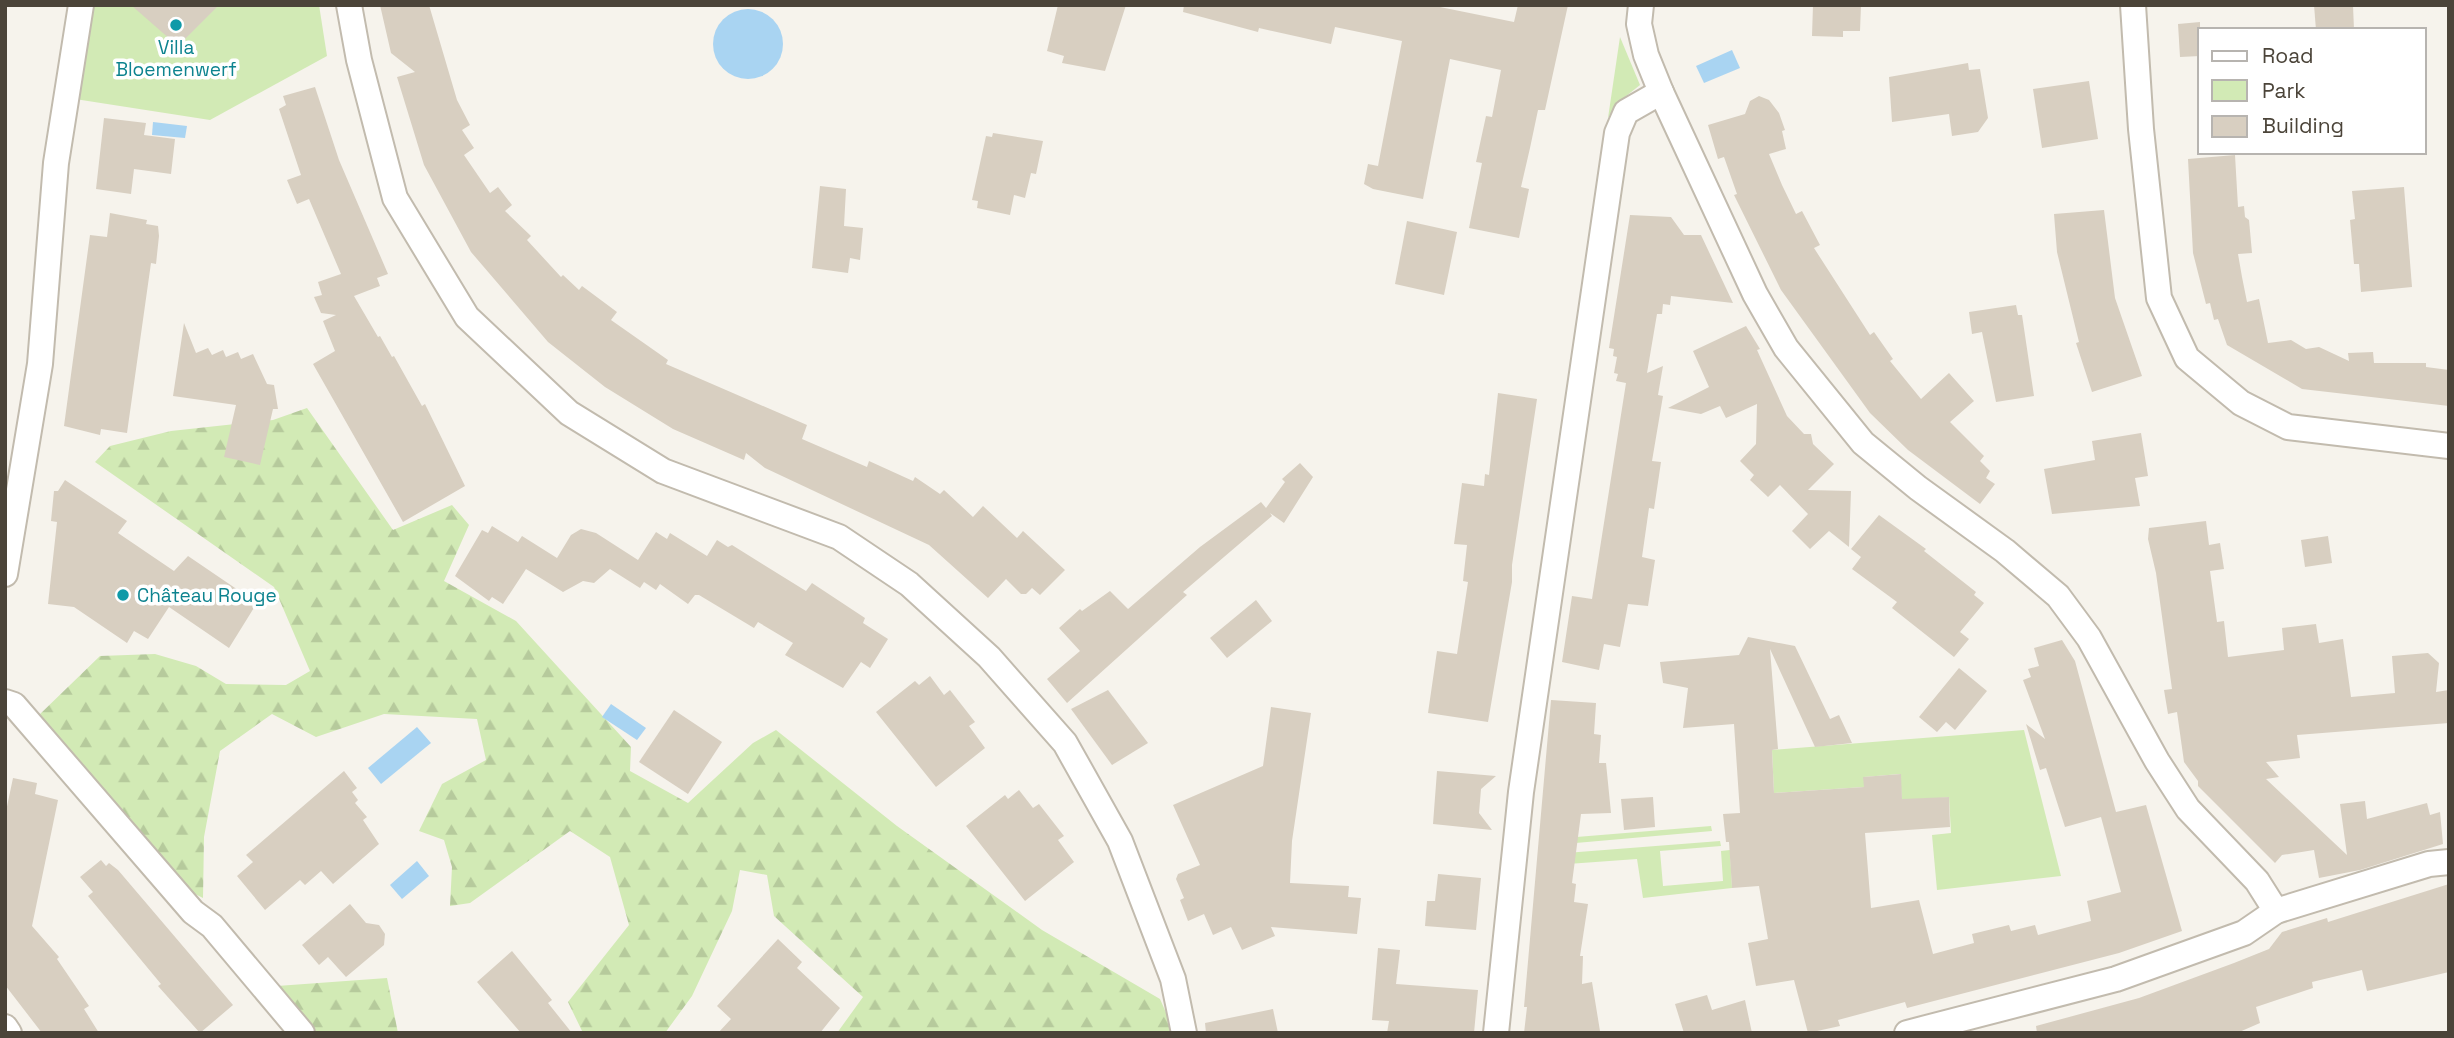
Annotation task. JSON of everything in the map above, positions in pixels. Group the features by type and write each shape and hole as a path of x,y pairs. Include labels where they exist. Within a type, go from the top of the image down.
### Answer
{"street":[{"path":"5,574 40,364 56,163 81,5"},
{"path":"349,5 359,60 396,198 467,317 569,413 663,471 839,537 909,584 989,657 1065,743 1121,841 1173,979 1184,1033"},
{"path":"1642,5 1639,24 1646,55 1661,92 1755,294 1786,348 1863,443 1918,488 2005,551 2058,596 2089,638 2157,761 2188,809 2257,881 2276,911"},
{"path":"2133,5 2141,129 2159,298 2187,358 2241,403 2288,427 2449,446"},
{"path":"1496,1033 1521,792 1617,133 1626,112 1661,92"},
{"path":"5,702 13,705 193,912 212,926 302,1033"},
{"path":"1907,1033 2116,979 2244,933 2276,911 2429,864 2449,862"},
{"path":"5,1027 9,1033"}],"green space":[{"path":"93,5 319,5 327,56 210,120 75,99"},
{"path":"1620,37 1640,85 1615,105 1608,118"},
{"path":"307,408 393,530 452,505 469,525 444,581 516,621 631,747 630,771 688,803 753,743 776,730 897,826 1042,930 1160,999 1175,1033 837,1033 863,997 774,916 767,875 740,870 732,911 692,996 665,1033 583,1033 568,1002 629,925 610,857 570,831 470,903 450,906 452,867 444,840 419,831 442,784 486,760 477,719 384,714 316,737 272,714 220,751 204,837 203,898 185,889 38,716 100,656 155,654 196,666 226,684 286,685 310,671 274,587 95,462 110,446 171,431 273,420"},
{"path":"2024,730 2061,876 1937,890 1932,835 1951,833 1949,797 1902,802 1900,774 1864,777 1864,787 1774,793 1772,750"},
{"path":"1711,826 1712,831 1553,845 1552,839"},
{"path":"1720,841 1721,846 1660,851 1663,886 1723,881 1721,851 1730,850 1732,888 1643,898 1637,859 1554,865 1553,854"},
{"path":"387,978 398,1033 316,1033 277,986"}],"water":[{"path":"748,9 773,19 783,44 773,69 748,79 723,69 713,44 723,19"},
{"path":"1732,50 1740,68 1704,83 1696,66"},
{"path":"153,122 187,126 185,138 152,135"},
{"path":"611,704 646,728 637,740 602,717"},
{"path":"417,727 431,743 381,784 368,768"},
{"path":"417,861 429,876 402,899 390,885"}],"building":[{"name":"Villa Bloemenwerf","path":"131,5 219,5 184,40 171,40"},
{"path":"380,5 429,5 457,100 470,125 462,130 474,148 464,155 490,193 498,187 512,205 505,211 531,236 527,240 561,277 563,275 579,290 582,286 617,312 611,320 668,360 666,364 807,425 802,439 867,467 869,461 913,481 915,477 940,494 944,490 973,517 983,506 1017,538 1023,531 1065,570 1040,595 1032,588 1026,594 1021,594 1006,579 988,598 929,545 765,468 746,453 744,460 673,429 605,387 548,342 471,252 424,165 397,77 415,72 391,53"},
{"path":"1058,5 1126,5 1105,71 1062,63 1064,56 1047,51"},
{"path":"1184,5 1430,5 1514,22 1518,5 1568,5 1545,110 1538,110 1521,187 1529,189 1519,238 1469,228 1482,163 1476,162 1486,116 1492,117 1501,70 1450,59 1423,199 1373,189 1364,184 1368,164 1378,166 1402,41 1335,27 1331,44 1259,28 1258,32 1183,12"},
{"path":"1813,5 1861,5 1860,31 1843,31 1843,37 1812,36"},
{"path":"2314,5 2353,5 2354,28 2316,28"},
{"path":"2200,22 2198,56 2180,57 2178,24"},
{"path":"1968,63 1969,70 1980,69 1988,118 1978,132 1952,136 1949,114 1892,122 1889,77"},
{"path":"2089,81 2098,139 2042,148 2033,89"},
{"path":"315,87 339,160 388,274 377,278 380,286 354,296 378,337 380,336 392,357 394,356 422,406 425,404 465,486 403,522 313,364 335,351 323,321 336,315 321,313 314,297 322,295 318,282 341,274 309,199 297,204 287,180 301,175 279,109 286,105 283,96"},
{"path":"1759,96 1769,100 1779,113 1785,130 1782,131 1786,149 1769,154 1782,185 1796,214 1802,211 1820,245 1814,248 1870,335 1874,332 1893,359 1890,361 1921,399 1949,373 1974,401 1950,422 1984,456 1980,461 1990,471 1986,478 1995,484 1980,504 1908,450 1870,413 1781,290 1734,195 1737,194 1724,157 1718,159 1708,125 1745,114 1750,101"},
{"path":"104,118 146,123 144,135 175,139 171,174 134,169 131,194 96,189"},
{"path":"993,133 1043,141 1036,174 1031,173 1025,198 1014,195 1010,215 977,208 978,201 972,200 986,136 992,137"},
{"path":"2235,155 2238,207 2244,206 2245,217 2249,220 2252,253 2238,254 2242,277 2247,302 2259,299 2268,343 2291,340 2306,349 2319,347 2349,361 2348,353 2373,352 2374,363 2426,363 2426,367 2449,370 2449,406 2302,389 2227,345 2218,319 2214,320 2210,303 2206,304 2193,253 2188,159"},
{"path":"820,186 846,189 844,226 863,228 860,260 850,258 848,273 812,268"},
{"path":"2404,187 2412,287 2361,292 2359,264 2354,264 2350,220 2355,219 2352,191"},
{"path":"2104,210 2115,298 2142,376 2092,392 2076,343 2079,342 2057,252 2054,214"},
{"path":"110,213 147,220 146,224 158,226 159,236 156,264 151,263 127,433 101,429 100,435 64,426 90,235 107,237"},
{"path":"1630,215 1671,217 1684,235 1701,235 1733,303 1671,296 1670,305 1663,304 1662,314 1657,314 1647,373 1663,366 1658,395 1663,396 1652,461 1661,462 1654,509 1649,508 1642,557 1655,560 1648,606 1628,604 1620,647 1604,644 1599,670 1562,662 1572,596 1592,599 1626,383 1616,381 1618,374 1614,373 1617,357 1613,356 1614,349 1609,348"},
{"path":"1407,221 1457,232 1444,295 1395,284"},
{"path":"2016,305 2018,315 2022,315 2034,396 1996,402 1982,332 1972,334 1969,312"},
{"path":"184,323 196,353 208,348 212,355 223,350 226,357 238,352 241,359 253,354 267,384 274,385 278,409 273,409 260,465 224,457 236,405 173,396"},
{"path":"1746,326 1760,349 1757,350 1787,416 1804,434 1811,434 1813,444 1834,464 1808,490 1851,491 1849,547 1829,531 1810,549 1792,531 1808,514 1780,485 1768,497 1750,480 1754,475 1740,461 1756,444 1757,404 1726,418 1720,406 1701,414 1668,408 1709,387 1693,351"},
{"path":"1498,393 1537,399 1512,565 1512,582 1488,722 1428,713 1437,651 1457,654 1468,582 1463,581 1467,545 1454,544 1462,483 1484,486 1485,474 1489,475"},
{"path":"2141,433 2148,476 2135,478 2140,506 2052,514 2044,469 2095,460 2092,441"},
{"path":"1300,463 1313,477 1284,523 1270,513 1272,516 1183,592 1187,595 1067,703 1047,679 1080,651 1059,628 1080,609 1082,611 1110,591 1128,609 1200,547 1261,502 1266,508 1285,482 1282,479"},
{"path":"65,480 127,521 118,533 174,571 188,556 257,603 229,648 169,607 148,639 134,631 127,643 74,607 48,604 57,522 51,521 54,491 58,491"},
{"path":"1879,515 1926,549 1924,551 1976,592 1974,595 1984,603 1960,632 1969,639 1954,657 1892,608 1897,602 1852,569 1861,557 1851,549"},
{"path":"2206,521 2209,545 2220,543 2224,569 2210,571 2217,622 2224,621 2228,657 2284,650 2282,628 2316,624 2319,643 2343,639 2351,697 2395,693 2392,656 2428,653 2439,663 2436,692 2449,690 2449,723 2297,735 2300,758 2266,762 2279,777 2266,779 2347,855 2340,804 2365,801 2367,819 2427,803 2430,815 2440,812 2443,844 2360,870 2319,878 2314,850 2282,855 2275,863 2198,786 2198,781 2184,762 2177,712 2168,714 2164,690 2172,689 2156,573 2148,539 2149,528"},
{"path":"492,526 518,542 522,536 557,558 571,535 581,529 596,533 638,560 656,532 667,539 670,533 707,556 717,540 728,547 732,545 806,591 812,583 865,618 863,623 888,639 870,668 861,662 843,688 785,655 793,643 758,622 754,628 699,595 695,595 688,604 660,584 656,590 644,582 640,588 610,569 594,583 583,581 563,592 526,569 503,604 492,597 489,601 455,576 482,530 488,533"},
{"path":"2328,536 2332,563 2305,567 2301,540"},
{"path":"1256,600 1272,621 1227,658 1210,638"},
{"path":"1748,637 1795,646 1830,719 1839,715 1852,743 1815,747 1770,649 1778,749 1772,750 1774,793 1864,787 1863,777 1901,774 1902,799 1949,797 1950,827 1865,833 1871,908 1919,900 1933,954 1974,943 1972,934 2009,925 2011,931 2035,925 2038,935 2091,921 2087,901 2121,892 2101,817 2065,827 2046,768 2040,770 2026,724 2045,739 2023,680 2031,677 2028,669 2039,666 2034,648 2062,640 2075,661 2116,812 2146,805 2182,931 2119,953 1907,1008 1905,1002 1838,1020 1840,1026 1808,1033 1794,980 1756,986 1748,943 1768,939 1759,886 1732,888 1729,842 1726,842 1723,814 1740,813 1734,724 1683,728 1688,688 1663,683 1660,662 1739,655"},
{"path":"1959,668 1987,691 1955,730 1946,722 1937,732 1919,717"},
{"path":"930,676 944,695 950,690 975,722 969,726 985,748 936,787 876,712 915,681 919,685"},
{"path":"1108,690 1148,743 1112,765 1071,709"},
{"path":"1551,700 1596,703 1594,734 1601,735 1599,763 1606,763 1611,813 1581,814 1572,883 1576,884 1574,902 1588,904 1580,956 1583,956 1582,984 1592,982 1600,1031 1589,1033 1524,1033 1527,1007 1524,1007"},
{"path":"1271,707 1311,713 1292,841 1290,883 1349,886 1348,897 1361,898 1357,934 1271,927 1275,936 1242,950 1231,927 1213,935 1204,914 1188,921 1180,900 1184,898 1176,879 1178,874 1200,865 1173,805 1263,766"},
{"path":"674,710 722,742 688,794 639,762"},
{"path":"344,771 357,788 352,792 358,800 355,803 367,817 363,820 379,844 333,884 321,871 305,885 300,880 265,910 237,876 253,862 246,855"},
{"path":"1437,771 1496,776 1481,789 1479,813 1492,830 1433,824"},
{"path":"13,778 37,783 35,794 58,800 32,926 59,957 57,959 89,1006 84,1009 99,1033 42,1033 5,985 5,816"},
{"path":"1019,790 1033,808 1039,804 1064,836 1058,840 1074,862 1025,901 966,826 1005,795 1008,799"},
{"path":"1653,797 1655,827 1624,830 1621,799"},
{"path":"101,860 106,866 109,863 118,870 233,1005 200,1033 158,986 161,984 88,896 93,892 80,877"},
{"path":"1438,874 1481,878 1476,930 1425,926 1427,901 1435,901"},
{"path":"2449,884 2449,972 2367,991 2362,970 2312,982 2313,988 2256,1007 2260,1023 2237,1033 2037,1033 2036,1026 2139,998 2269,949 2282,932 2327,918 2328,922"},
{"path":"350,904 366,923 379,925 385,934 384,945 346,977 328,957 319,965 302,945"},
{"path":"778,939 802,962 797,968 840,1008 820,1033 718,1033 731,1019 717,1006"},
{"path":"1378,948 1400,950 1396,984 1478,990 1474,1033 1387,1033 1389,1021 1372,1020"},
{"path":"512,951 552,1000 548,1003 572,1033 521,1033 477,982"},
{"path":"1707,995 1712,1010 1745,1000 1752,1033 1684,1033 1675,1004"},
{"path":"1273,1009 1278,1033 1206,1033 1205,1023"}],"place":[{"name":"Villa Bloemenwerf","path":"176,25"},
{"name":"Château Rouge","path":"123,595"}]}
